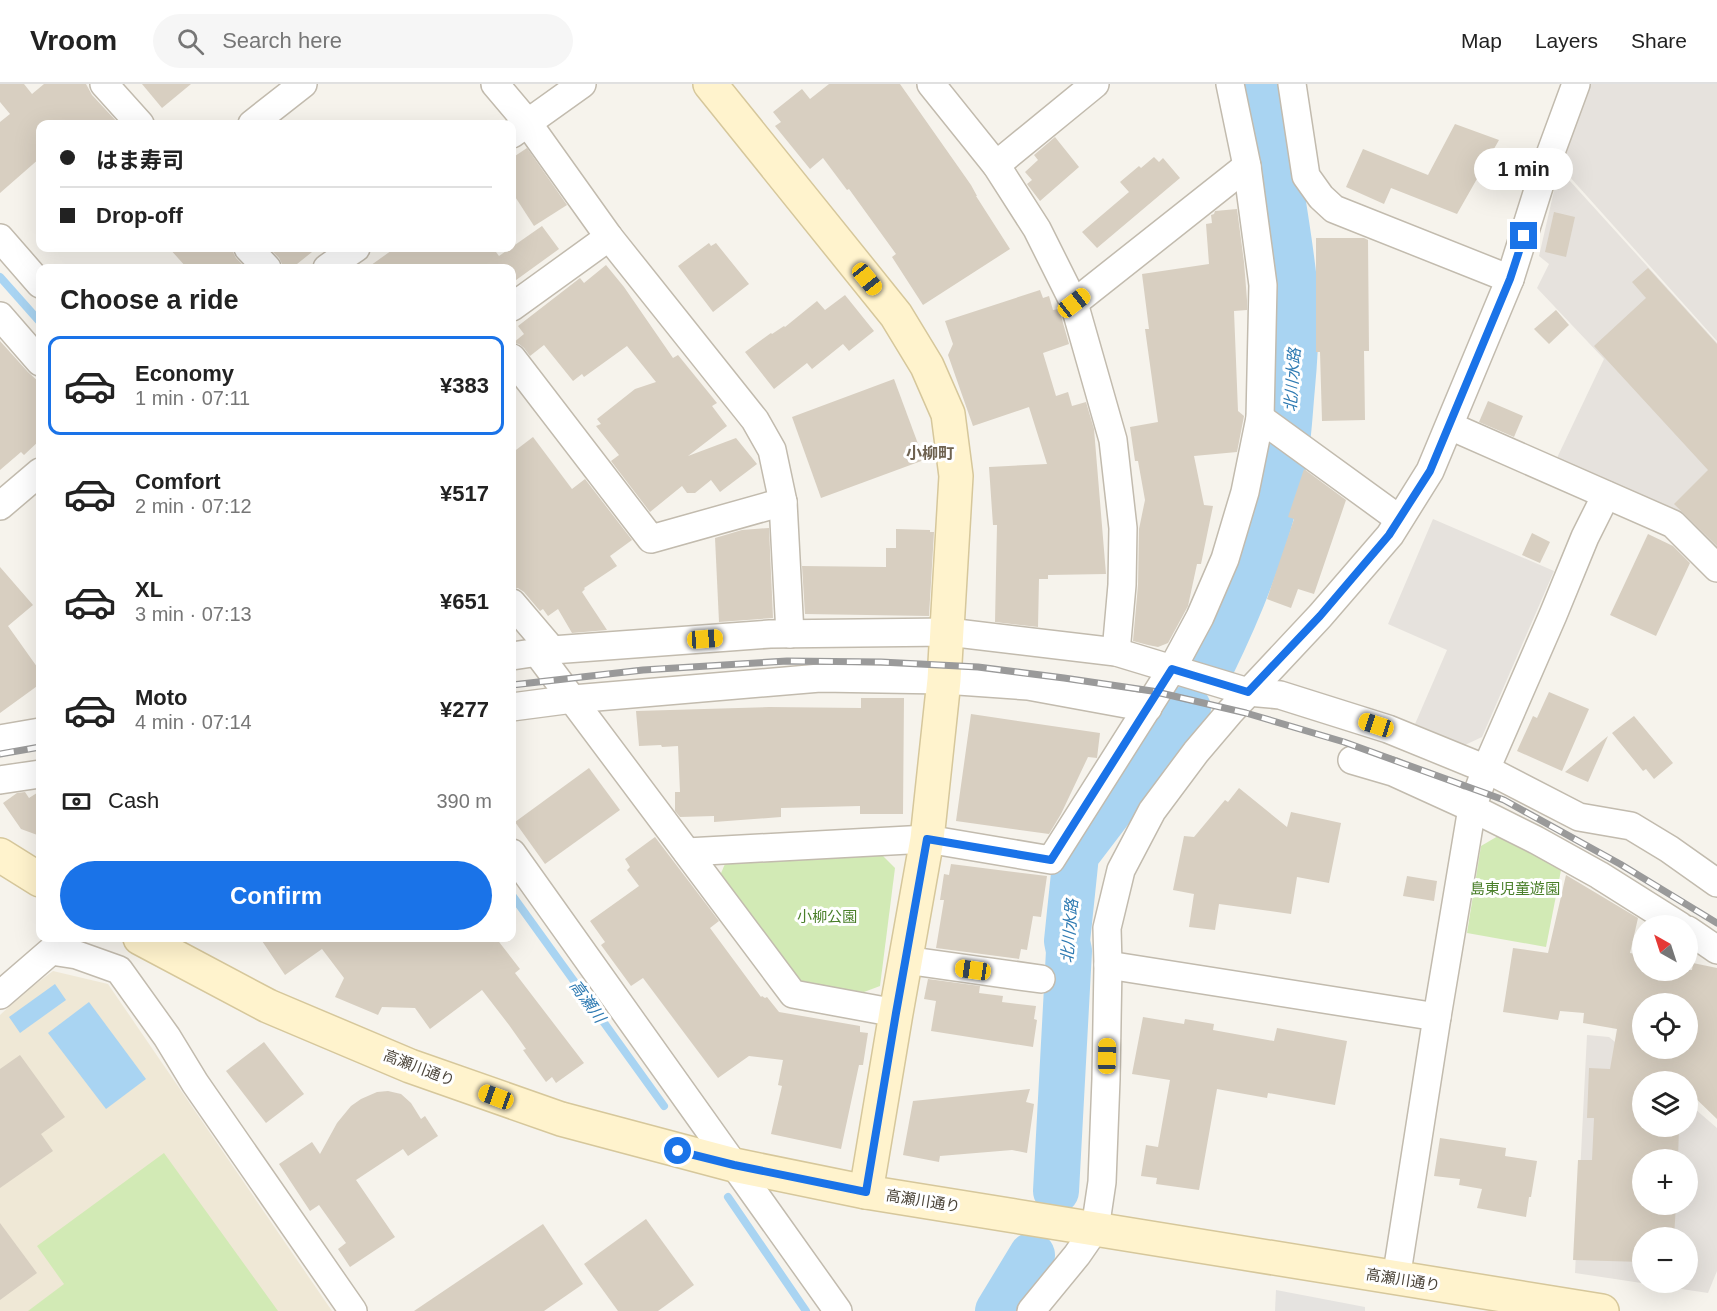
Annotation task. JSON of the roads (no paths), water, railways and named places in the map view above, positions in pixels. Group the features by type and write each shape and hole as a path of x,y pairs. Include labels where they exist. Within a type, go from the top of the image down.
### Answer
{"street":[{"path":"104,84 136,120"},
{"path":"257,120 303,84"},
{"path":"495,84 515,120"},
{"path":"582,84 519,128 755,420 772,450 783,502 790,634"},
{"path":"710,84 896,315 927,366 948,414 956,476 944,680 927,839 866,1192"},
{"path":"931,84 996,165 1037,229 1074,303 1113,440 1123,528 1122,585 1116,652"},
{"path":"996,165 1095,84"},
{"path":"687,852 927,839 1051,860 1172,669 1200,617 1225,559 1266,422 1263,285 1247,166 1230,84"},
{"path":"1292,84 1306,176 1327,203 1334,208 1510,279"},
{"path":"1031,1311 1077,1255 1095,1228 1102,1182 1107,928 1121,870 1152,811 1196,752 1248,692 1320,616 1389,535 1430,471 1510,279 1544,171 1576,84"},
{"path":"1074,303 1247,166"},
{"path":"516,304 609,237"},
{"path":"0,238 36,279"},
{"path":"252,252 263,264"},
{"path":"333,264 350,252"},
{"path":"0,316 36,357"},
{"path":"516,363 651,539 783,502"},
{"path":"1266,422 1399,519"},
{"path":"1450,426 1673,524 1717,568"},
{"path":"0,506 36,475"},
{"path":"1396,1279 1472,808 1486,769 1585,537 1606,495"},
{"path":"516,612 533,652 573,699 793,994 896,1013"},
{"path":"533,652 770,634 948,632 1116,652 1248,692 1280,695 1388,729 1486,769 1579,817 1630,826 1670,849 1717,883"},
{"path":"516,706 573,699 820,678 944,680 1028,686 1148,708"},
{"path":"0,739 36,733"},
{"path":"1352,760 1393,772 1472,808 1599,875 1663,915"},
{"path":"0,780 36,775"},
{"path":"0,855 36,878"},
{"path":"516,859 838,1311"},
{"path":"1698,937 1717,950"},
{"path":"119,970 133,942"},
{"name":"高瀬川通り","path":"148,942 268,1006 410,1066 561,1119 734,1165 866,1192 1095,1228 1561,1308 1602,1311"},
{"path":"0,995 51,951 77,955 119,970 353,1311"},
{"path":"905,960 1041,979"},
{"path":"1108,965 1437,1017"}],"water":[{"path":"55,984 66,1000 20,1033 9,1017"},
{"path":"89,1002 146,1079 106,1109 48,1033"}],"waterway":[{"name":"北川水路","path":"1212,665 1247,587 1266,533 1274,506 1289,427 1295,348 1295,294 1288,232 1264,84"},
{"name":"高瀬川","path":"0,277 36,318"},
{"name":"北川水路","path":"1056,1191 1069,951 1067,941 1076,855 1188,708"},
{"name":"高瀬川","path":"516,901 664,1106"},
{"name":"高瀬川","path":"728,1197 806,1311"},
{"name":"北川水路","path":"998,1311 1032,1255"}],"railway":[{"path":"516,685 643,670 787,661 881,662 978,667 1152,691 1246,713 1344,742 1504,800 1620,864 1717,923"},
{"path":"0,754 36,748"}],"district":[{"name":"小柳町","path":"930,453"}],"park label":[{"name":"島東児童遊園","path":"1515,889"},
{"name":"小柳公園","path":"827,917"}]}
